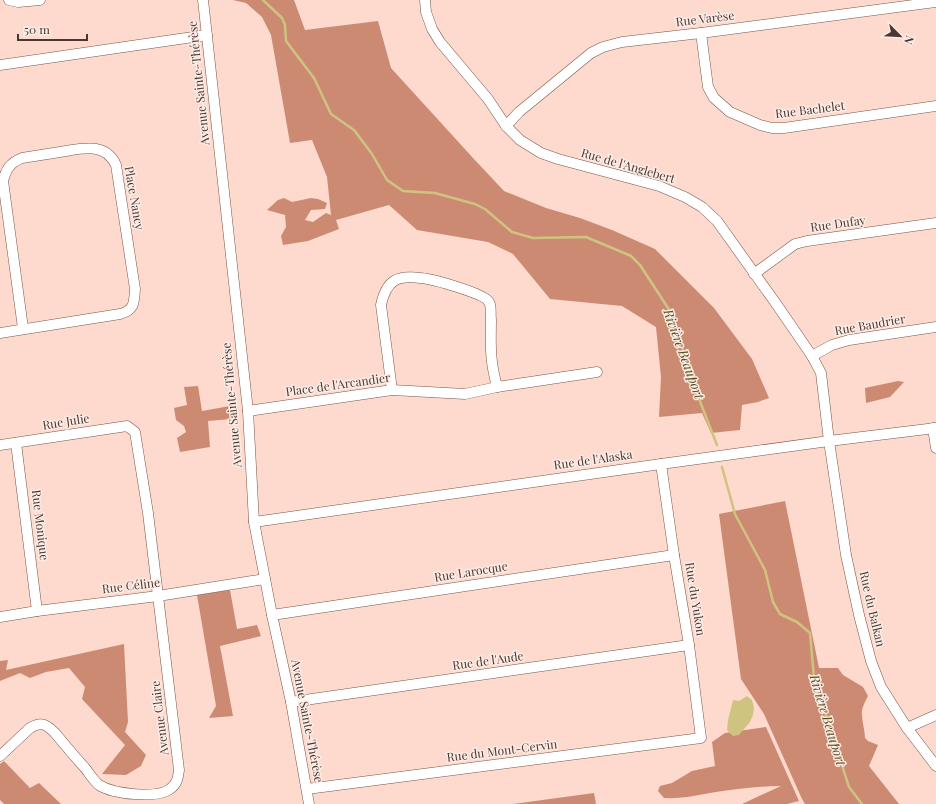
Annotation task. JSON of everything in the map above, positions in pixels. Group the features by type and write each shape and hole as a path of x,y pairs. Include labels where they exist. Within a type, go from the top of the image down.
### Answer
{"street":[{"path":"9,0 18,2 40,0"},
{"name":"Avenue Sainte-Thérèse","path":"203,0 248,411 254,522 291,702 309,804"},
{"name":"Rue de l'Anglebert","path":"425,0 426,12 432,29 440,42 488,99 506,126 520,140 541,153 558,159 659,186 685,197 702,207 717,221 812,356 821,373 829,441"},
{"name":"Rue Varèse","path":"506,126 519,112 591,53 603,47 622,42 936,2"},
{"name":"Rue Bachelet","path":"701,33 708,87 714,98 730,112 760,125 772,128 784,128 936,106"},
{"path":"0,65 207,35"},
{"name":"Place Nancy","path":"0,333 23,328 120,314 128,312 133,306 135,289 116,165 113,157 99,149 87,148 22,158 14,161 5,173 3,181 23,328"},
{"name":"Rue Dufay","path":"754,274 795,244 936,223"},
{"path":"392,390 381,305 383,296 394,280 405,277 421,278 453,286 489,300 491,308 492,362 497,386"},
{"name":"Rue Baudrier","path":"812,356 832,345 849,340 936,327"},
{"name":"Place de l'Arcandier","path":"248,411 392,390 465,394 497,386 597,372"},
{"name":"Rue Julie","path":"0,445 127,426 135,432"},
{"path":"934,428 936,448"},
{"name":"Rue de l'Alaska","path":"254,522 661,464 934,428"},
{"name":"Avenue Claire","path":"0,756 30,728 36,724 42,724 49,727 55,733 98,784 106,788 124,793 150,795 162,793 170,789 176,782 179,770 148,513 135,432"},
{"name":"Rue du Balkan","path":"829,441 846,555 871,661 881,687 907,728 936,766"},
{"name":"Rue Monique","path":"16,443 37,611"},
{"name":"Rue du Yukon","path":"661,464 689,645 701,738"},
{"name":"Rue Larocque","path":"272,615 674,555"},
{"name":"Rue Céline","path":"0,617 158,596 265,579"},
{"name":"Rue de l'Aude","path":"291,702 689,645"},
{"path":"907,728 936,715"},
{"name":"Rue du Mont-Cervin","path":"307,790 701,738"}],"shaded area":[{"path":"233,0 294,0 305,30 378,21 391,68 504,191 546,208 580,218 612,230 655,249 714,308 752,359 769,398 742,405 740,430 711,433 702,413 659,417 661,377 656,327 622,306 550,299 513,254 488,242 417,230 389,205 336,220 339,229 308,241 283,245 281,236 286,227 285,215 267,210 278,200 284,198 292,202 311,198 327,203 325,209 311,210 305,220 313,222 326,213 331,215 327,177 312,140 290,143 271,35 262,17 246,3"},
{"path":"898,381 904,382 890,397 866,403 865,388"},
{"path":"198,386 202,411 230,406 231,419 208,421 210,447 180,452 177,438 186,432 184,426 176,420 174,408 187,405 184,387"},
{"path":"785,501 819,668 838,668 843,675 863,687 868,696 862,713 865,738 868,741 878,745 869,766 899,804 805,804 764,714 741,679 719,514"},
{"path":"230,590 237,629 257,625 261,636 220,646 233,716 209,718 216,706 197,595"},
{"path":"124,644 128,722 125,732 146,755 141,766 126,775 102,774 125,745 82,699 85,687 69,668 46,672 30,678 20,673 0,681 0,661 8,660 6,670"},
{"path":"747,696 752,700 754,708 753,715 750,722 739,735 733,736 727,730 733,700 739,701"},
{"path":"766,727 799,801 787,804 742,804 781,786 741,789 677,798 664,798 658,791 660,786 672,783 692,771 715,766 712,742 725,733"},
{"path":"4,761 30,788 39,783 61,804 4,804 0,800 0,764"},
{"path":"594,793 596,804 513,804"}],"waterway":[{"name":"Rivière Beauport","path":"263,0 282,18 285,25 286,41 314,78 331,114 354,130 372,154 387,180 403,191 435,193 475,204 485,209 512,232 533,238 586,237 631,256 640,265 670,311 701,404 717,445"},
{"name":"Rivière Beauport","path":"722,467 735,514 765,570 773,602 780,614 797,622 810,633 814,678 849,787 862,804"}]}
